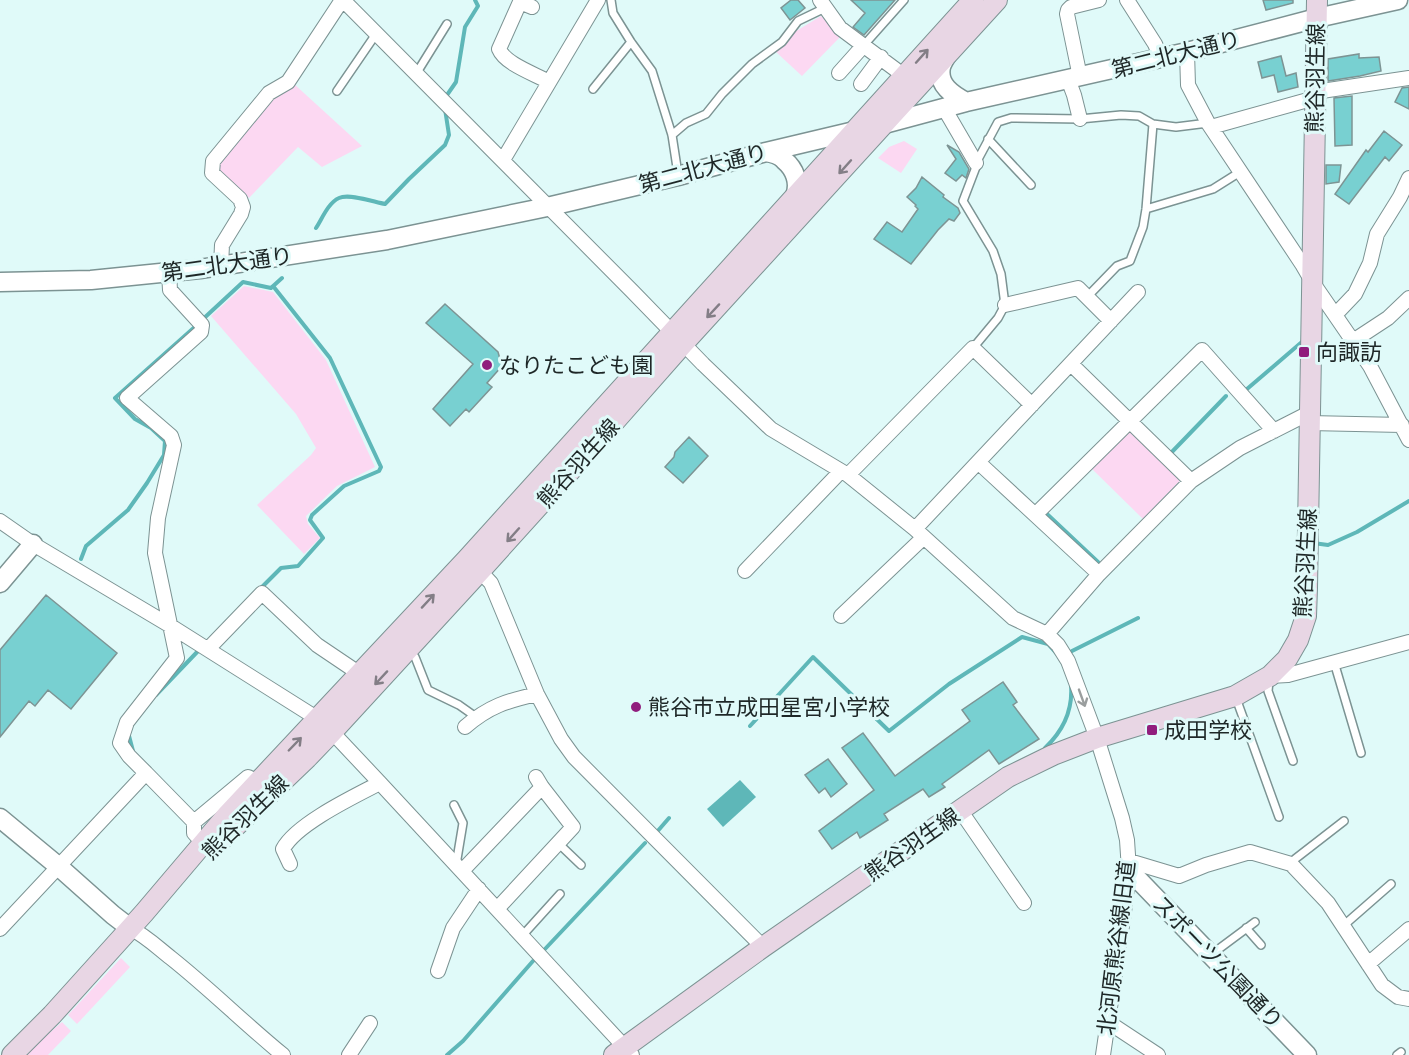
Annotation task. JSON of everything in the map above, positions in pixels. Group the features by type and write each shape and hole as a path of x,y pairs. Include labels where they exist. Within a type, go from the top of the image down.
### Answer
{"main road":[{"name":"熊谷羽生線","path":"677,338 884,124 911,81 973,0"},
{"name":"熊谷羽生線","path":"144,913 307,758 325,726 360,674 474,565 608,429 677,338 795,196 855,130 911,81 948,53 998,0"},
{"name":"熊谷羽生線","path":"623,1052 763,947 1008,777 1053,755 1097,738 1235,696 1270,676 1287,659 1298,640 1306,616 1317,9"},
{"name":"熊谷羽生線","path":"12,1055 52,1015 144,913 258,782 325,726 474,565"}],"street":[{"path":"221,266 222,245 243,207 240,199 212,173 213,161 269,93 288,82 343,0 677,338 771,429 845,473 919,533 1013,618 1047,634 1099,574 1191,481 1240,448 1274,431 1309,418 1402,425"},
{"path":"503,160 598,0"},
{"path":"1080,118 1074,95 1067,14 1071,7 1099,0"},
{"path":"1127,0 1161,57"},
{"name":"第二北大通り","path":"0,282 91,280 169,272 387,240 547,207 966,102 1187,52 1317,9 1398,0"},
{"path":"532,7 520,2 499,49 509,61 549,82"},
{"path":"822,4 840,28 911,81"},
{"path":"839,73 864,45"},
{"path":"1187,52 1188,85 1209,125 1370,366 1409,440"},
{"path":"948,53 941,68 942,80 948,91 966,102"},
{"path":"861,84 881,57"},
{"path":"1209,125 1315,95 1409,78"},
{"path":"944,108 976,163"},
{"path":"766,152 784,160 795,176 798,184 795,196"},
{"path":"1335,315 1355,294 1364,278 1377,234 1409,178"},
{"path":"169,272 170,290 200,322 201,332 127,398 171,436 174,445 158,518 155,553 177,658 127,722 120,743 129,756 194,822 194,833 203,843"},
{"path":"1005,305 1078,288 1111,321"},
{"path":"841,616 919,533 978,462 1138,292"},
{"path":"1353,341 1388,318 1409,298"},
{"path":"745,571 973,348 1032,405"},
{"path":"1036,514 1202,350 1274,431"},
{"path":"1071,364 1191,481"},
{"path":"978,462 1099,574"},
{"path":"0,521 33,544 208,649 325,726 522,936 623,1052"},
{"path":"0,583 33,544"},
{"path":"474,565 491,583 537,694 561,739 574,757 763,947"},
{"path":"208,649 262,593 317,645 360,674"},
{"name":"北河原熊谷線旧道","path":"1047,634 1068,660 1097,738 1127,840 1129,866 1124,912 1103,1055"},
{"path":"1270,676 1288,675 1409,642"},
{"path":"465,727 476,717 505,702 537,694"},
{"path":"0,929 146,773"},
{"path":"194,822 248,777 258,782"},
{"path":"459,868 539,782 573,827 497,909"},
{"path":"290,864 283,849 292,836 326,812 380,783"},
{"path":"960,810 1024,903"},
{"path":"0,818 113,915 130,928 143,934 188,971 283,1055"},
{"path":"1129,866 1179,876 1250,852 1291,864 1328,903 1382,985 1398,997 1409,999"},
{"name":"スポーツ公園通り","path":"1129,866 1307,1055"},
{"path":"438,971 453,928 479,889"},
{"path":"1368,964 1409,929"},
{"path":"1108,1022 1158,1055"},
{"path":"349,1055 370,1023"}],"lane":[{"path":"611,0 613,13 652,71 672,135 678,176"},
{"path":"864,45 904,0"},
{"path":"672,135 686,123 706,114 752,64 782,42 798,21 822,4"},
{"path":"416,74 447,24"},
{"path":"337,92 376,34"},
{"path":"593,89 631,42"},
{"path":"973,348 998,318 1005,305 1000,274 993,251 963,201 976,163 998,122 1011,118 1080,118 1121,115 1139,116 1153,124 1176,127 1209,125"},
{"path":"1087,297 1117,266 1130,261 1143,227 1153,124"},
{"path":"988,139 1031,185"},
{"path":"1146,209 1213,189 1240,172"},
{"path":"415,657 429,690 459,705 476,717"},
{"path":"1334,662 1361,753"},
{"path":"1270,676 1268,691 1293,761"},
{"path":"1235,696 1280,817"},
{"path":"454,805 463,823 459,868"},
{"path":"1291,864 1344,821"},
{"path":"558,843 581,865"},
{"path":"1342,926 1391,884"},
{"path":"522,936 560,894"},
{"path":"1211,955 1255,922"},
{"path":"1246,928 1261,945"}],"shaded area":[{"path":"821,16 842,35 802,76 776,52 793,33"},
{"path":"293,83 362,146 322,167 298,147 249,198 219,173 218,163 258,109"},
{"path":"904,141 917,149 901,173 878,158 889,147"},
{"path":"244,286 273,292 326,360 375,467 337,486 306,516 308,524 320,538 304,554 257,505 316,448 296,414 211,316"},
{"path":"1128,429 1180,481 1143,519 1091,468"},
{"path":"121,958 130,967 77,1024 68,1015"},
{"path":"62,1022 71,1031 48,1055 24,1055"}],"water":[{"path":"740,780 756,797 723,827 707,809"}],"building":[{"path":"791,0 798,0 805,8 790,20 781,8"},
{"path":"851,0 895,0 864,35 853,27 865,13"},
{"path":"1263,0 1293,0 1293,3 1266,10"},
{"path":"1359,54 1359,58 1379,57 1381,71 1328,81 1328,59"},
{"path":"1281,56 1286,76 1296,73 1298,87 1278,92 1274,75 1262,78 1258,62"},
{"path":"1409,87 1409,109 1395,102 1402,88"},
{"path":"1352,96 1352,145 1335,146 1334,98"},
{"path":"1384,131 1402,145 1389,161 1385,157 1349,204 1335,194 1366,150 1368,152"},
{"path":"947,145 959,152 969,169 966,178 962,175 956,181 945,173 956,159"},
{"path":"1326,165 1341,165 1339,182 1326,184"},
{"path":"922,177 958,208 960,213 954,221 949,219 938,230 911,264 874,239 887,222 902,232 918,209 907,197"},
{"name":"なりたこども園","path":"445,304 498,352 502,366 487,383 492,387 469,412 466,409 450,426 433,409 473,364 426,323"},
{"path":"689,437 708,456 683,483 665,467"},
{"path":"46,595 117,653 71,709 48,690 35,706 29,701 0,737 0,650"},
{"path":"1003,682 1017,702 1013,705 1039,739 999,764 989,750 942,784 945,787 929,797 923,789 884,814 888,820 860,838 857,832 832,849 819,831 874,790 842,748 863,733 895,776 970,721 962,710"},
{"path":"828,759 847,784 831,797 825,788 819,793 805,775"}],"waterway":[{"path":"447,95 456,82 465,27 478,6 475,0"},
{"path":"316,228 328,207 339,198 355,197 385,204 445,145 449,135 445,109"},
{"path":"202,320 243,282 271,288 282,278"},
{"path":"260,589 281,568 298,566 323,538 310,520 312,515 344,486 379,471 381,467 330,358 273,286"},
{"path":"81,559 86,546 128,510 164,455 165,441 151,428 135,419 115,398 197,325"},
{"path":"1247,389 1303,341"},
{"path":"1168,456 1226,396"},
{"path":"1313,543 1328,545 1357,532 1409,501"},
{"path":"1047,514 1098,562"},
{"path":"1072,651 1138,618"},
{"path":"750,726 813,657 889,731 949,684 1022,637 1048,644 1057,654"},
{"path":"156,695 199,650"},
{"path":"1045,748 1066,720 1071,685"},
{"path":"128,732 133,751"},
{"path":"656,833 669,818"},
{"path":"545,949 645,843"},
{"path":"447,1055 463,1041 533,961"}],"place":[{"name":"向諏訪","path":"1304,352"},
{"name":"なりたこども園","path":"487,365"},
{"name":"熊谷市立成田星宮小学校","path":"636,707"},
{"name":"成田学校","path":"1152,730"}]}
